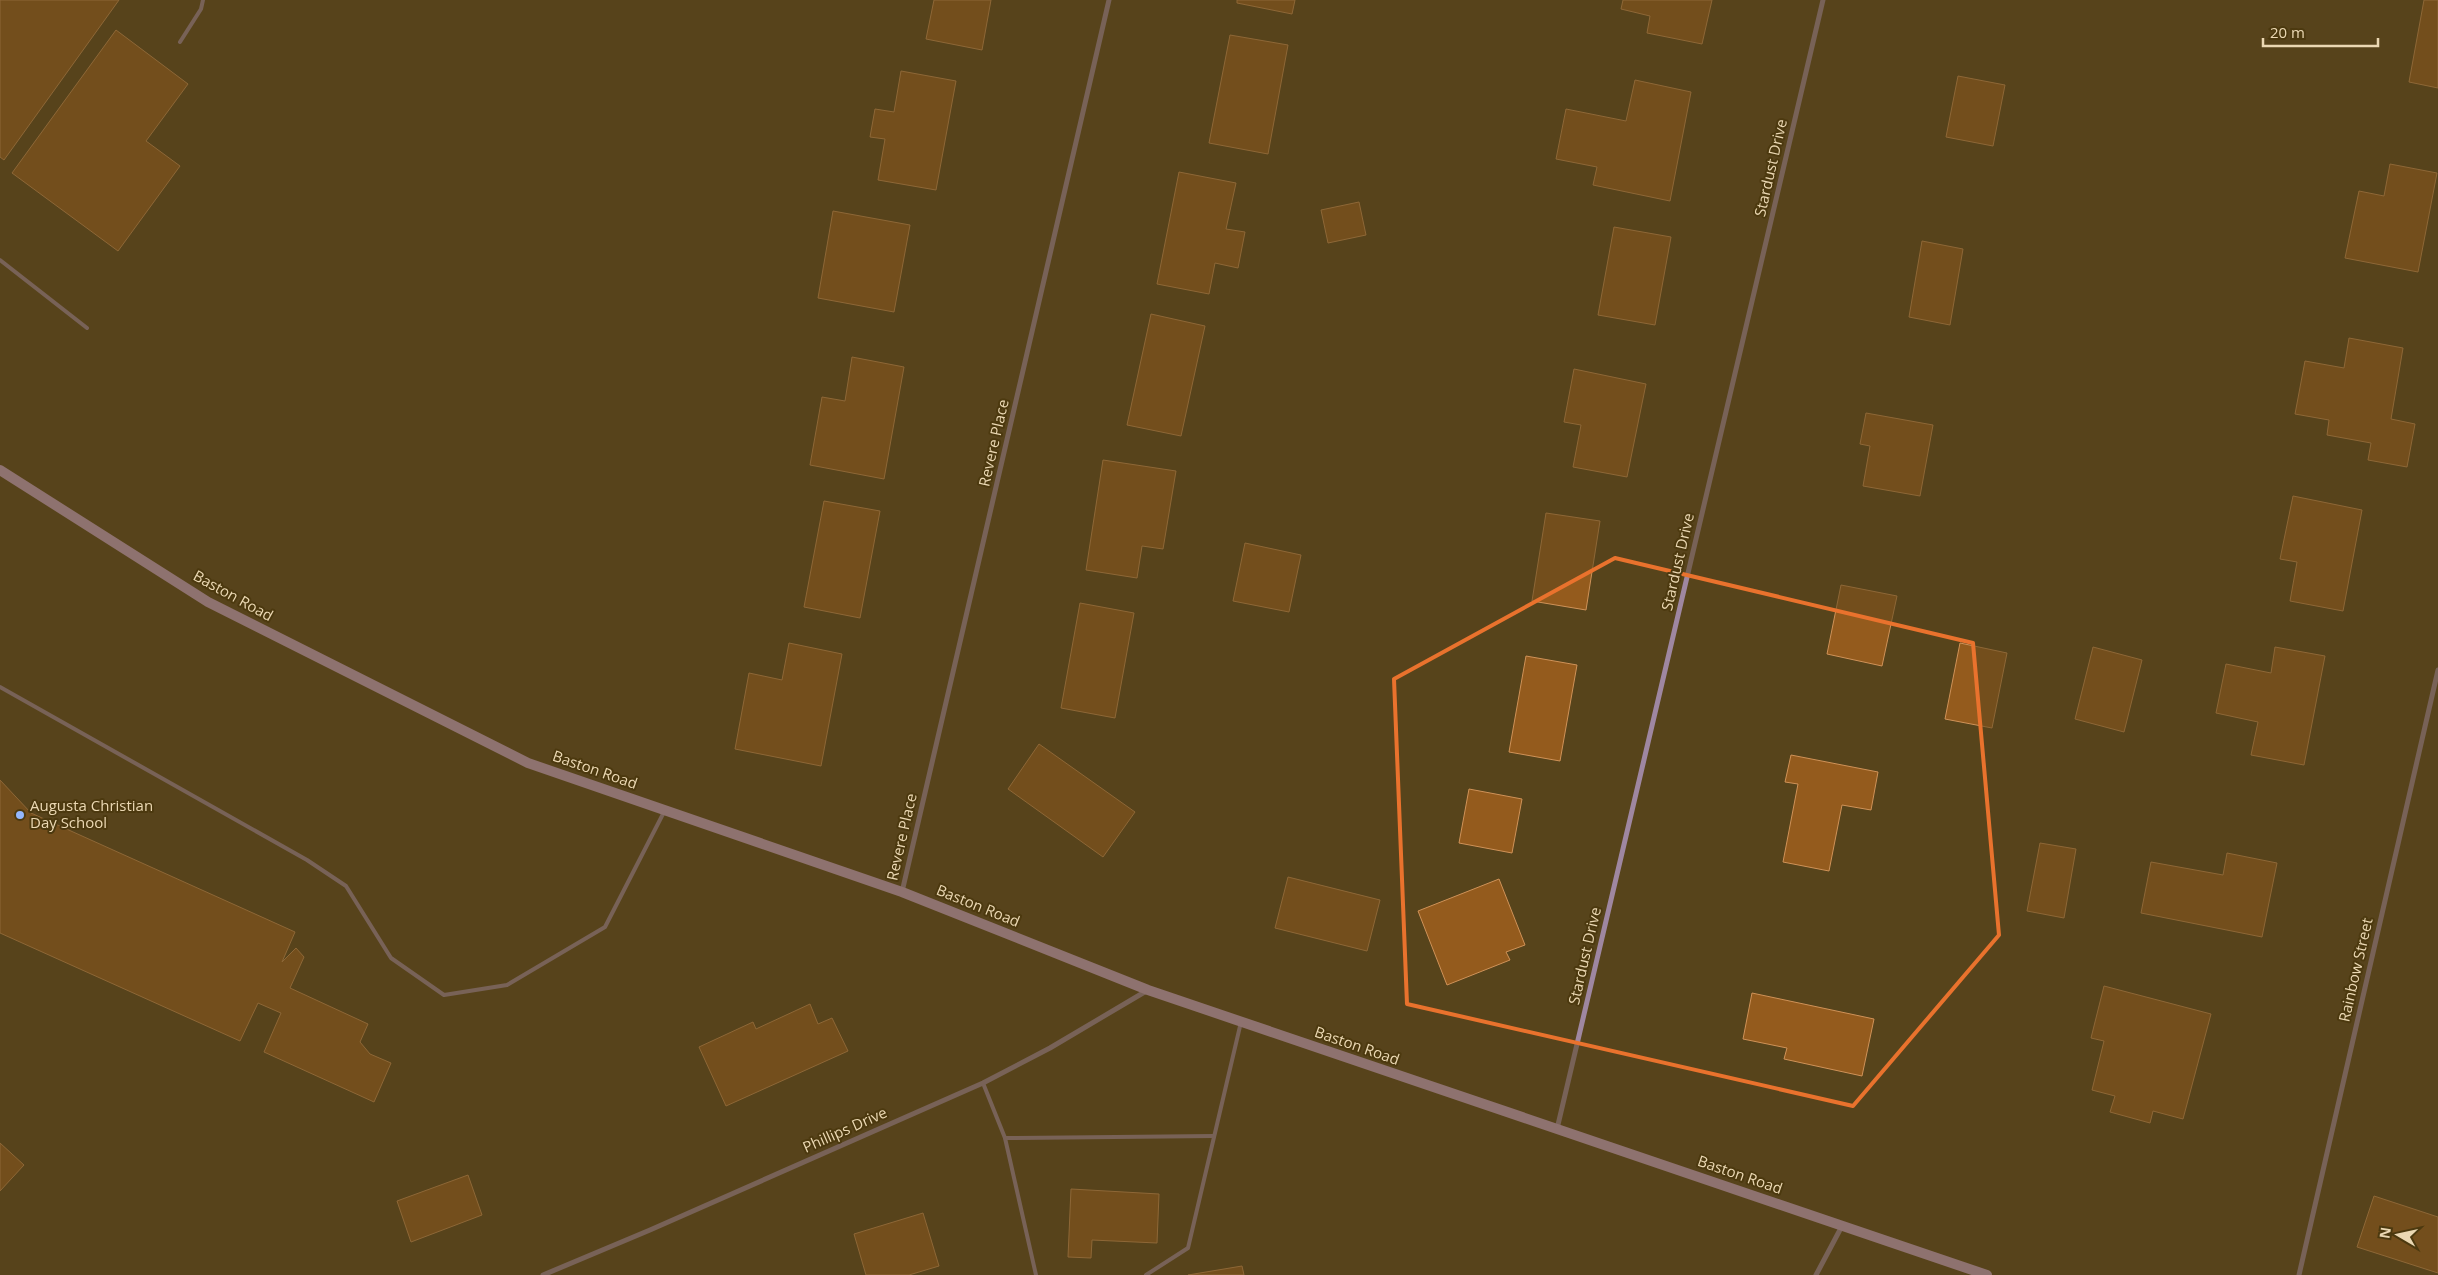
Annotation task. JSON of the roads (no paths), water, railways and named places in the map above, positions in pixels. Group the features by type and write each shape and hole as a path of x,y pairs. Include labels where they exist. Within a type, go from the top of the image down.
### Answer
{"main road":[{"name":"Baston Road","path":"0,470 208,602 528,763 902,892 1148,990 1987,1275"}],"street":[{"name":"Revere Place","path":"902,892 1109,0"},
{"name":"Stardust Drive","path":"1557,1130 1823,0"},
{"name":"Rainbow Street","path":"2299,1275 2438,670"},
{"name":"Phillips Drive","path":"543,1275 650,1230 983,1083 1050,1048 1148,990"},
{"path":"1816,1275 1843,1226"}],"lane":[{"path":"180,42 200,9 203,0"},
{"path":"0,260 87,328"},
{"path":"0,687 307,860 346,886 391,958 444,995 507,985 604,927 665,810"},
{"path":"1146,1275 1188,1248 1241,1022"},
{"path":"983,1083 1005,1138 1036,1275"},
{"path":"1005,1138 1214,1136"}],"place":[{"name":"Augusta Christian Day School","path":"20,815"}]}
